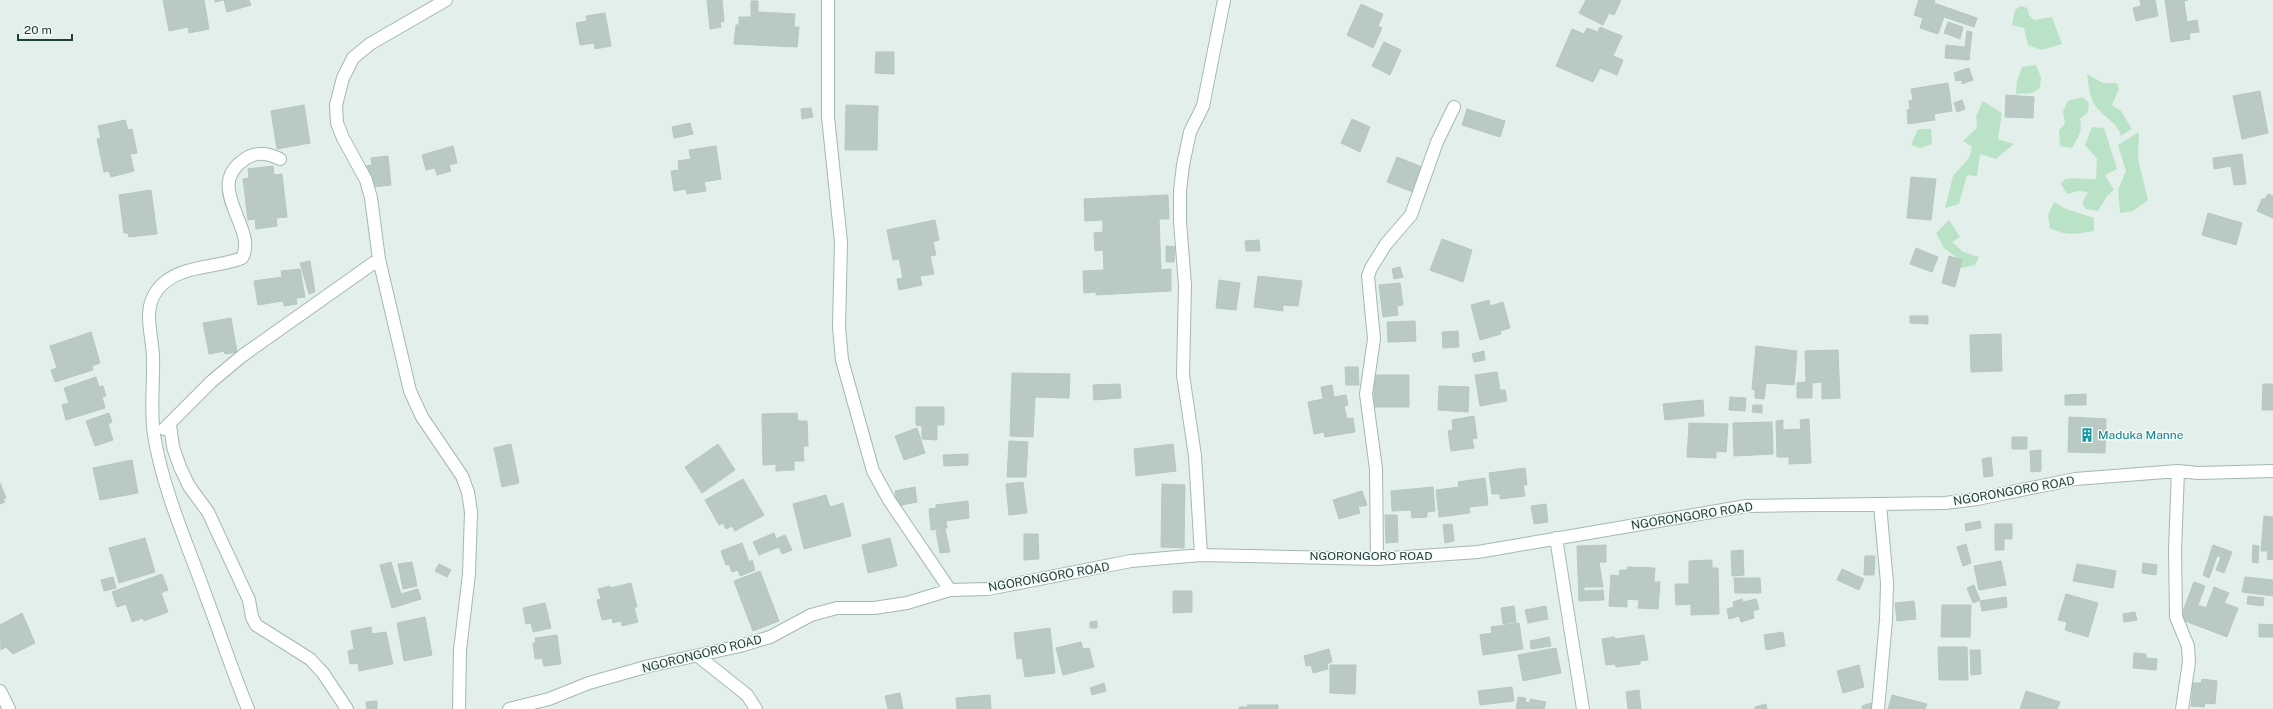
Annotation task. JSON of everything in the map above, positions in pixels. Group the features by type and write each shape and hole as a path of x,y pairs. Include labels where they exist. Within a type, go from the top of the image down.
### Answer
{"street":[{"path":"446,0 370,44 353,58 343,78 336,105 338,123 343,138 366,180 371,198 379,259 410,391 436,440 462,476 468,492 471,512 469,574 460,650 459,709"},
{"path":"828,0 828,117 841,242 839,327 842,360 873,471 889,500 950,590"},
{"path":"1201,555 1194,456 1183,375 1185,285 1180,222 1180,191 1184,158 1190,132 1203,106 1224,0"},
{"path":"1377,558 1376,469 1366,394 1374,339 1368,276 1371,268 1386,244 1411,215 1437,142 1454,107"},
{"path":"248,709 230,666 182,534 155,437 153,355 149,314 151,302 158,289 179,273 242,258 246,251 244,238 233,209 229,188 233,170 251,155 261,153 280,159"},
{"path":"155,437 170,424 212,381 242,356 379,259"},
{"path":"170,424 173,447 180,467 189,486 208,512 249,600 252,616 256,625 310,659 322,673 347,709"},
{"path":"2178,471 2175,550 2176,617 2188,646 2189,662 2182,709"},
{"name":"NGORONGORO ROAD","path":"509,709 549,698 589,683 624,675 649,666 698,656 770,637 811,615 837,608 874,608 907,603 950,590 988,589 1131,561 1201,555 1377,558 1478,552 1746,506 1860,503 1880,505 1945,503 1978,499 2075,479 2178,471 2205,473 2273,471"},
{"path":"1878,709 1886,620 1887,583 1880,505"},
{"path":"1556,538 1583,709"},
{"path":"698,656 747,695 756,709"},
{"path":"0,691 9,709"}],"green space":[{"path":"2021,6 2027,8 2029,15 2034,20 2052,17 2062,44 2042,50 2028,45 2024,28 2012,25 2015,10"},
{"path":"2036,65 2041,77 2040,88 2032,93 2016,94 2017,81 2022,67"},
{"path":"2087,74 2103,83 2117,83 2119,89 2112,105 2121,111 2132,129 2121,136 2114,124 2100,112 2094,104 2091,96"},
{"path":"2082,97 2089,103 2088,112 2080,119 2081,127 2078,138 2072,148 2060,146 2059,130 2065,124 2063,111 2068,101"},
{"path":"1983,101 2002,113 1998,139 2014,144 1996,159 1980,154 1977,176 1967,175 1959,204 1945,208 1953,176 1969,158 1972,147 1963,141 1977,128 1976,116"},
{"path":"2092,127 2104,128 2117,169 2105,175 2114,190 2107,196 2098,211 2086,209 2082,203 2088,192 2079,191 2067,194 2061,184 2065,179 2096,179 2097,159 2085,145"},
{"path":"1918,129 1931,129 1932,144 1921,148 1911,145"},
{"path":"2139,132 2138,159 2148,200 2133,211 2120,213 2118,190 2126,171 2118,145"},
{"path":"2054,202 2066,209 2094,218 2094,231 2072,234 2056,231 2050,228 2048,215"},
{"path":"1949,220 1960,237 1952,242 1963,252 1979,257 1975,265 1957,269 1956,257 1944,248 1936,233"}],"building":[{"path":"163,0 204,0 209,29 189,33 188,27 169,31"},
{"path":"224,0 249,0 251,5 227,12"},
{"path":"707,0 722,0 724,21 720,22 721,27 710,29"},
{"path":"1586,0 1621,0 1614,15 1609,13 1603,25 1579,13"},
{"path":"1919,0 1935,0 1934,3 1977,18 1974,27 1944,17 1938,34 1920,28 1923,18 1914,15"},
{"path":"2140,0 2155,0 2158,16 2136,21 2133,8 2141,6"},
{"path":"2165,0 2188,0 2184,1 2187,22 2197,20 2199,32 2189,33 2190,39 2171,42"},
{"path":"751,1 758,1 758,12 795,14 794,27 799,27 797,47 734,44 736,25 739,25 739,17 751,17"},
{"path":"1361,4 1383,14 1378,26 1382,28 1373,48 1347,35"},
{"path":"605,13 611,46 595,49 594,43 580,45 576,23 587,21 586,16"},
{"path":"1948,22 1963,27 1960,39 1944,33"},
{"path":"1600,27 1622,36 1613,56 1623,60 1617,75 1600,68 1593,82 1556,66 1572,29 1584,34 1587,28 1598,32"},
{"path":"1967,31 1972,32 1969,60 1945,58 1946,45 1965,47"},
{"path":"1384,42 1401,50 1390,75 1372,66"},
{"path":"876,52 894,52 894,74 875,73"},
{"path":"1969,68 1973,80 1962,84 1962,80 1956,81 1954,73"},
{"path":"1948,83 1952,111 1934,114 1935,120 1908,124 1907,110 1910,109 1909,101 1913,100 1911,89"},
{"path":"2260,91 2268,133 2242,139 2233,96"},
{"path":"2006,95 2034,97 2033,118 2005,117"},
{"path":"1962,100 1965,109 1957,112 1954,103"},
{"path":"304,105 310,143 277,149 271,111"},
{"path":"846,105 878,106 877,150 845,150"},
{"path":"811,108 813,117 802,119 801,109"},
{"path":"1467,109 1505,121 1500,137 1462,125"},
{"path":"1352,119 1370,127 1360,152 1341,143"},
{"path":"125,120 128,130 132,129 137,153 130,154 134,171 111,177 109,171 104,172 97,139 101,138 98,126"},
{"path":"690,123 693,134 674,138 672,127"},
{"path":"453,146 457,163 449,165 451,171 437,175 435,168 426,170 422,155"},
{"path":"716,146 721,179 704,182 706,191 687,194 686,189 674,191 671,171 679,170 678,161 691,159 689,150"},
{"path":"2242,154 2246,184 2234,185 2231,166 2214,169 2213,158"},
{"path":"388,156 391,185 372,187 368,181 366,166 372,165 371,158"},
{"path":"1397,157 1422,167 1413,192 1387,182"},
{"path":"273,166 274,175 282,174 287,217 276,218 277,226 256,229 255,219 248,220 243,179 249,178 248,169"},
{"path":"1911,177 1936,179 1931,220 1907,218"},
{"path":"151,190 157,234 129,237 128,233 124,233 119,195"},
{"path":"2268,194 2273,196 2273,218 2257,211 2262,199 2265,199"},
{"path":"1168,195 1169,219 1159,219 1161,270 1171,269 1171,291 1096,295 1096,292 1084,293 1083,271 1104,270 1103,250 1095,251 1094,233 1103,232 1103,220 1085,221 1084,199"},
{"path":"2208,213 2242,223 2236,245 2202,235"},
{"path":"935,220 939,240 933,242 936,255 930,256 934,274 920,276 922,285 899,290 897,279 903,278 899,259 893,260 887,230"},
{"path":"1442,239 1472,250 1463,282 1430,270"},
{"path":"1259,240 1260,251 1246,251 1245,241"},
{"path":"1166,246 1175,247 1174,262 1166,262"},
{"path":"1916,248 1938,257 1932,272 1910,264"},
{"path":"1949,256 1962,260 1955,287 1942,283"},
{"path":"310,261 315,292 309,294 300,263"},
{"path":"1400,267 1403,277 1394,279 1392,269"},
{"path":"300,269 305,297 296,298 297,304 284,306 283,301 258,305 254,281 282,277 281,271"},
{"path":"1258,276 1302,281 1298,306 1283,305 1283,311 1254,307"},
{"path":"1219,280 1240,283 1236,310 1216,308"},
{"path":"1400,283 1403,305 1397,306 1398,315 1383,317 1379,285"},
{"path":"1489,300 1490,306 1503,302 1510,328 1500,331 1501,334 1480,340 1471,305"},
{"path":"1910,316 1928,316 1928,324 1910,323"},
{"path":"231,318 237,352 225,354 224,351 209,354 203,323"},
{"path":"1415,321 1416,341 1388,342 1387,322"},
{"path":"1458,331 1459,347 1443,348 1442,332"},
{"path":"91,332 100,363 92,366 93,370 55,382 51,370 57,368 50,346"},
{"path":"2001,334 2002,371 1971,372 1970,335"},
{"path":"1756,346 1797,351 1794,385 1766,383 1764,399 1755,398 1755,390 1752,389"},
{"path":"1838,350 1840,398 1822,399 1822,382 1812,383 1812,398 1797,398 1797,383 1806,382 1805,351"},
{"path":"1484,351 1485,360 1474,362 1472,354"},
{"path":"1345,367 1358,367 1359,385 1346,385"},
{"path":"1497,372 1500,390 1505,390 1507,401 1480,406 1475,375"},
{"path":"1012,373 1070,374 1069,398 1035,397 1033,437 1010,436"},
{"path":"1374,375 1409,375 1409,407 1374,407"},
{"path":"96,377 99,387 103,386 106,396 102,397 105,408 66,420 62,405 69,403 64,388"},
{"path":"1120,384 1121,398 1094,400 1093,385"},
{"path":"2263,384 2273,384 2273,410 2262,410"},
{"path":"1332,385 1334,397 1346,395 1348,405 1344,406 1347,419 1353,418 1355,432 1325,437 1324,432 1314,434 1308,402 1323,399 1321,387"},
{"path":"1439,386 1469,387 1468,412 1438,410"},
{"path":"2086,394 2086,405 2065,405 2065,395"},
{"path":"1730,397 1746,398 1745,411 1729,410"},
{"path":"1703,400 1704,416 1665,420 1663,404"},
{"path":"1753,405 1762,405 1762,413 1752,412"},
{"path":"916,407 944,407 944,425 937,425 937,440 922,439 922,426 916,425"},
{"path":"109,413 112,422 108,424 113,440 95,446 86,421"},
{"path":"797,413 798,421 807,421 808,446 803,446 804,461 794,461 794,470 776,471 776,464 763,465 762,414"},
{"path":"1474,416 1477,438 1472,439 1474,448 1451,451 1448,431 1453,430 1452,420"},
{"name":"Maduka Manne","path":"2069,417 2106,419 2105,453 2068,452"},
{"path":"1809,419 1811,463 1789,464 1789,457 1777,457 1776,421 1783,420 1783,430 1801,429 1800,420"},
{"path":"1772,422 1773,454 1734,456 1733,423"},
{"path":"1689,423 1728,424 1726,452 1716,451 1716,458 1687,457"},
{"path":"917,428 925,453 904,460 895,436"},
{"path":"2012,437 2027,437 2027,449 2012,449"},
{"path":"1009,441 1028,442 1026,477 1007,477"},
{"path":"511,444 519,483 502,487 494,448"},
{"path":"718,444 735,470 702,493 685,467"},
{"path":"1173,444 1176,471 1136,476 1134,449"},
{"path":"2041,450 2041,471 2031,472 2030,451"},
{"path":"968,454 968,465 944,466 943,455"},
{"path":"1991,457 1993,476 1984,477 1982,459"},
{"path":"132,460 138,493 100,500 93,468"},
{"path":"1525,468 1527,485 1523,485 1525,496 1500,499 1500,494 1492,494 1489,473"},
{"path":"1485,478 1488,505 1469,507 1470,513 1439,517 1436,490 1459,487 1458,482"},
{"path":"743,479 764,515 735,531 732,526 726,529 723,523 719,525 705,500"},
{"path":"1023,482 1027,513 1009,515 1006,484"},
{"path":"0,483 6,498 3,499 5,502 0,504"},
{"path":"1162,484 1185,485 1184,548 1161,547"},
{"path":"915,487 917,502 897,506 895,491"},
{"path":"1433,487 1435,511 1427,512 1427,517 1412,518 1411,510 1392,511 1391,491"},
{"path":"1362,491 1367,505 1358,507 1360,513 1339,519 1333,500"},
{"path":"826,495 830,507 843,503 851,536 804,549 793,504"},
{"path":"968,501 969,518 946,521 947,528 931,530 929,509 936,508 936,505"},
{"path":"1546,504 1548,522 1534,524 1531,506"},
{"path":"1385,515 1397,515 1398,542 1386,543"},
{"path":"2264,516 2273,517 2273,560 2267,559 2268,551 2261,551"},
{"path":"1980,521 1981,528 1966,531 1965,524"},
{"path":"1452,524 1454,541 1445,543 1443,525"},
{"path":"1995,524 2012,524 2012,539 2004,539 2004,550 1995,550"},
{"path":"945,529 950,552 940,553 936,531"},
{"path":"774,533 776,539 785,535 792,550 782,554 779,547 759,555 753,542"},
{"path":"1024,534 1038,534 1039,559 1024,560"},
{"path":"145,538 155,572 119,583 109,548"},
{"path":"890,538 897,566 868,573 862,545"},
{"path":"742,543 749,562 752,560 755,570 740,576 738,570 732,572 729,564 726,565 721,551"},
{"path":"1966,544 1971,563 1963,566 1957,547"},
{"path":"1606,545 1606,562 1599,562 1603,587 1584,587 1584,591 1603,590 1604,600 1579,601 1577,546"},
{"path":"2213,545 2232,552 2224,573 2216,570 2221,557 2217,556 2209,578 2203,575"},
{"path":"2253,545 2259,546 2258,563 2252,562"},
{"path":"1743,550 1744,575 1732,576 1731,551"},
{"path":"1865,556 1875,556 1874,575 1864,575"},
{"path":"1712,560 1712,568 1718,568 1719,614 1691,615 1691,604 1676,605 1675,584 1689,584 1689,561"},
{"path":"2001,561 2006,585 1979,590 1974,566"},
{"path":"391,562 401,594 418,589 421,599 392,608 380,565"},
{"path":"412,562 417,586 403,589 398,564"},
{"path":"2143,563 2157,565 2156,575 2142,573"},
{"path":"439,564 451,570 447,577 435,571"},
{"path":"2077,564 2116,571 2113,588 2073,581"},
{"path":"1628,567 1655,568 1654,582 1660,582 1658,609 1638,608 1639,600 1627,599 1627,607 1609,606 1611,575 1619,576 1620,570 1627,570"},
{"path":"1842,569 1864,579 1859,590 1837,580"},
{"path":"760,571 779,621 753,631 734,581"},
{"path":"162,574 168,590 161,593 168,612 144,621 143,618 132,622 126,604 117,607 112,592"},
{"path":"113,577 116,588 104,591 101,580"},
{"path":"2245,577 2273,580 2273,596 2242,592"},
{"path":"1734,578 1760,578 1761,593 1735,593"},
{"path":"2194,582 2205,586 2198,605 2206,608 2214,587 2229,593 2224,603 2238,608 2227,637 2180,619"},
{"path":"631,583 637,607 634,607 638,622 622,626 621,621 613,623 612,618 602,620 597,600 601,599 598,589"},
{"path":"1974,585 1980,600 1973,603 1967,588"},
{"path":"1173,591 1192,591 1192,612 1173,613"},
{"path":"2066,594 2098,603 2088,637 2065,630 2067,622 2058,620"},
{"path":"2248,596 2264,598 2263,606 2247,604"},
{"path":"2006,597 2007,607 1982,611 1980,601"},
{"path":"1742,599 1743,602 1756,599 1759,609 1753,611 1754,618 1741,622 1739,616 1729,619 1727,609 1734,607 1733,602"},
{"path":"1914,601 1916,619 1897,621 1895,603"},
{"path":"545,603 551,628 533,632 531,623 526,624 523,608"},
{"path":"1942,605 1971,605 1970,637 1941,637"},
{"path":"1514,606 1516,622 1503,624 1501,608"},
{"path":"1546,606 1548,619 1528,623 1525,610"},
{"path":"2135,612 2137,620 2124,622 2123,614"},
{"path":"22,613 35,643 13,654 6,647 1,650 0,625"},
{"path":"425,617 432,655 404,661 397,623"},
{"path":"1097,621 1097,628 1090,628 1090,622"},
{"path":"1519,623 1523,649 1483,655 1480,635 1492,633 1491,627"},
{"path":"2259,624 2273,625 2273,637 2259,637"},
{"path":"371,627 372,634 386,632 393,664 359,671 358,663 350,664 348,651 354,649 351,631"},
{"path":"1050,628 1055,673 1025,677 1022,658 1017,659 1014,633"},
{"path":"1783,632 1785,646 1766,650 1764,635"},
{"path":"557,635 561,664 544,666 542,658 535,659 533,643 536,643 535,638"},
{"path":"1644,635 1648,660 1640,661 1640,664 1616,667 1615,664 1606,665 1602,639 1614,637 1615,639"},
{"path":"1549,637 1551,646 1531,649 1530,641"},
{"path":"1081,642 1083,649 1089,648 1094,667 1063,675 1056,648"},
{"path":"1938,647 1967,647 1968,680 1939,680"},
{"path":"1556,648 1561,673 1523,681 1518,655"},
{"path":"1329,649 1332,662 1327,664 1328,669 1313,673 1311,665 1306,666 1304,656"},
{"path":"1970,650 1980,650 1981,674 1971,675"},
{"path":"2134,653 2146,654 2146,658 2157,659 2156,670 2133,668"},
{"path":"1330,665 1356,665 1355,694 1330,693"},
{"path":"1859,665 1864,687 1843,693 1837,671"},
{"path":"2202,679 2217,681 2215,704 2205,703 2204,707 2191,706 2193,683 2201,683"},
{"path":"1104,683 1106,691 1092,695 1090,688"},
{"path":"1512,687 1514,701 1480,705 1478,691"},
{"path":"1639,690 1641,709 1628,709 1626,692"},
{"path":"2026,691 2060,702 2057,709 2020,709"},
{"path":"900,693 903,709 888,709 885,696"},
{"path":"990,695 991,709 957,709 956,698"},
{"path":"1892,695 1927,704 1925,709 1888,709"},
{"path":"1518,697 1526,698 1525,702 1530,703 1530,699 1546,702 1544,709 1516,709"},
{"path":"377,701 377,709 367,709 366,702"},
{"path":"1871,703 1873,709 1863,709 1862,706"},
{"path":"1766,704 1767,709 1755,709 1755,707"},
{"path":"1247,705 1278,705 1278,709 1239,709 1239,707 1248,707"}],"place":[{"name":"Maduka Manne","path":"2087,435"}]}
